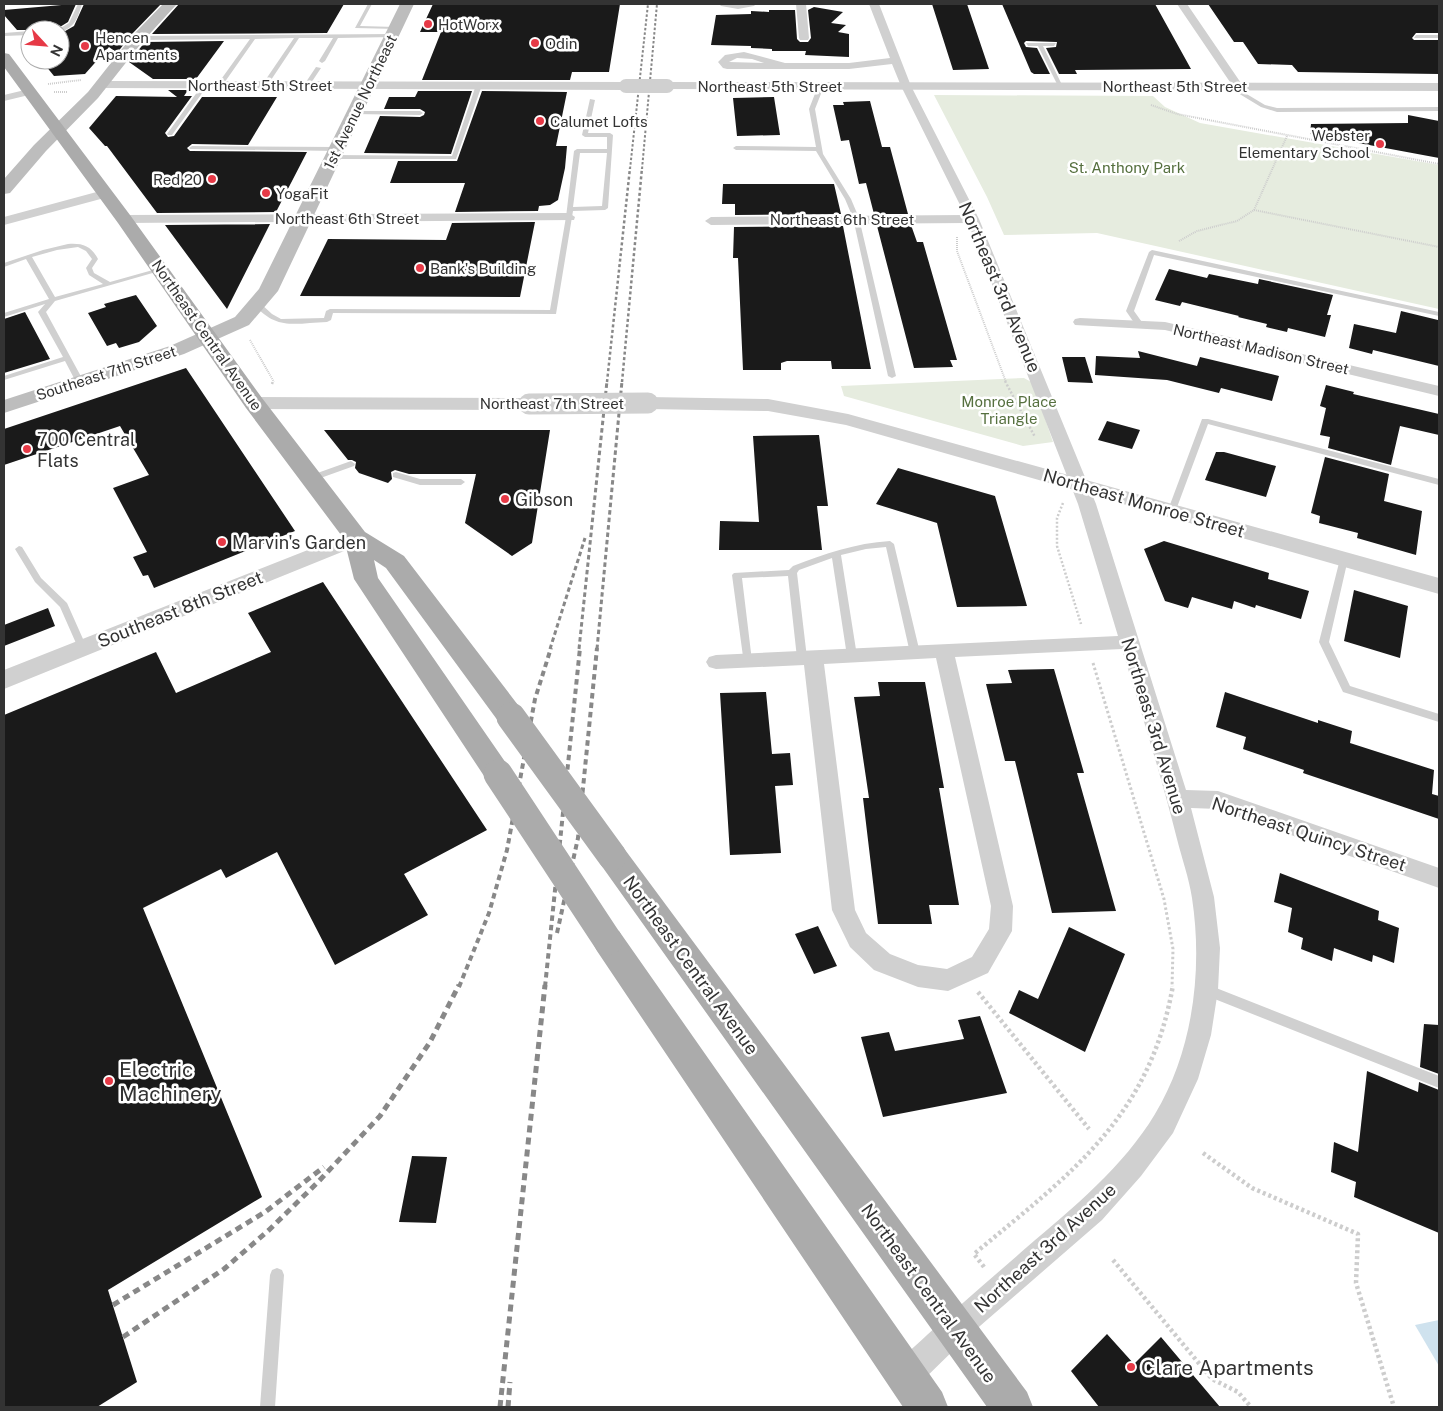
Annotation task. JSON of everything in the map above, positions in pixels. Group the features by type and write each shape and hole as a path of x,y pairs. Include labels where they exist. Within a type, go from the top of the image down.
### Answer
{"main road":[{"path":"7,182 101,85 138,38 170,4"},
{"name":"1st Avenue Northeast","path":"207,336 263,310 268,291 407,4"},
{"name":"Northeast Central Avenue","path":"4,57 124,219 254,403 356,538 394,562 511,717 1012,1407"},
{"name":"Southeast 7th Street","path":"5,405 177,350 207,336"},
{"name":"Northeast Central Avenue","path":"356,538 366,579 608,941 916,1392"}],"street":[{"path":"724,4 738,6 751,4"},
{"path":"801,4 804,38"},
{"name":"Northeast 3rd Avenue","path":"874,4 906,86 973,218 1037,375 1072,490 1087,504 1178,799 1203,897 1208,948 1206,990 1199,1035 1185,1079 1158,1131 1132,1166 1092,1210 955,1329 916,1392"},
{"path":"1182,4 1234,86"},
{"path":"784,66 849,66 895,60"},
{"name":"Northeast 5th Street","path":"101,85 1439,87"},
{"path":"4,98 29,92"},
{"path":"4,221 104,194"},
{"name":"Northeast 6th Street","path":"124,219 570,213"},
{"name":"Northeast 6th Street","path":"711,221 973,218"},
{"name":"Northeast Madison Street","path":"1080,322 1165,326 1439,391"},
{"name":"Northeast 7th Street","path":"254,403 648,403 768,405 848,420"},
{"name":"Northeast Monroe Street","path":"848,420 1072,490 1172,510 1439,586"},
{"name":"Southeast 8th Street","path":"4,680 356,538"},
{"path":"716,662 1128,642"},
{"path":"807,658 844,910 858,940 882,962 918,976 948,980 980,965 1000,931 1002,906 944,651"},
{"name":"Northeast Quincy Street","path":"1178,799 1218,800 1439,878"}],"lane":[{"path":"70,24 74,20 80,4"},
{"path":"370,4 357,27 394,32"},
{"path":"138,38 336,37 394,32"},
{"path":"4,35 20,34"},
{"path":"265,86 297,37"},
{"path":"322,61 336,37"},
{"path":"1416,37 1439,37"},
{"path":"220,86 254,38"},
{"path":"1028,44 1054,44"},
{"path":"1040,44 1061,86"},
{"path":"307,86 318,68"},
{"path":"170,134 205,85"},
{"path":"192,148 454,158 479,85"},
{"path":"821,86 812,109 820,154 848,199 856,218 892,376"},
{"path":"1234,86 1263,106 1277,110 1439,109"},
{"path":"570,213 605,208 610,135 585,135 592,100"},
{"path":"355,113 420,113"},
{"path":"736,148 819,149"},
{"path":"263,310 280,321 327,320 330,311 553,312 570,213 577,151 610,151"},
{"path":"4,265 68,246 85,247 90,250 95,260 89,268 91,274 108,284"},
{"path":"1140,325 1130,311 1152,252 1439,314"},
{"path":"28,257 53,300"},
{"path":"4,315 160,270"},
{"path":"53,300 42,312 80,382"},
{"path":"4,378 67,358"},
{"path":"1172,510 1205,421 1439,482"},
{"path":"312,478 352,464"},
{"path":"396,475 420,482 461,482"},
{"path":"807,658 792,573 796,568 836,553 879,544 890,544 915,653"},
{"path":"19,549 38,580 64,605 82,648"},
{"path":"836,553 852,656"},
{"path":"1344,559 1324,642 1346,689 1439,718"},
{"path":"747,661 737,575 792,573"},
{"path":"1206,990 1439,1082"},
{"path":"267,1407 277,1275"}],"path":[{"path":"1149,104 1177,114 1439,164"},
{"path":"1167,255 1181,240 1191,234 1235,223 1247,217 1254,210 1287,136"},
{"path":"1254,210 1439,247"},
{"path":"957,232 957,251 1002,375 1037,441"},
{"path":"254,403 274,382 250,340 249,329 263,310"},
{"path":"974,1254 1080,1164 1108,1134 1133,1098 1153,1056 1167,1013 1174,968 1172,933 1156,870 1057,546 1057,518 1072,490"},
{"path":"963,973 1089,1129"},
{"path":"1203,1153 1252,1188 1358,1234 1356,1283 1394,1407"},
{"path":"1113,1260 1212,1379 1238,1392 1251,1407"}],"green space":[{"name":"St. Anthony Park","path":"934,95 1153,96 1165,107 1200,123 1439,165 1439,309 1097,233 1004,235 987,197"},
{"name":"Monroe Place Triangle","path":"1024,378 1033,383 1053,442 1023,446 844,396 841,386"}],"water":[{"path":"1439,1320 1439,1366 1415,1325"}],"building":[{"path":"76,4 69,20 20,20 20,30 17,30 4,15 4,10"},
{"name":"Hencen Apartments","path":"84,4 161,4 132,34 117,53 109,47 85,74 54,76 49,70 70,70 70,28 74,26"},
{"path":"179,4 344,4 327,33 152,34"},
{"name":"Odin","path":"433,4 620,4 609,72 572,72 570,80 422,80 441,32 420,32"},
{"path":"932,4 967,4 989,69 953,70"},
{"path":"1002,4 1155,4 1191,69 1075,70 1077,74 1059,74 1046,48 1056,47 1057,42 1026,41 1024,43 1026,47 1037,48 1050,74 1034,74 1031,72"},
{"path":"1208,4 1439,4 1439,33 1416,33 1412,38 1414,40 1439,40 1439,74 1298,72 1292,65 1258,64 1243,42 1234,42"},
{"path":"814,7 843,12 831,23 846,25 838,32 849,34 849,57 805,55 806,51 772,51 772,49 751,48 751,46 711,45 716,15 751,14 751,11 769,12 769,10 795,10 797,39 800,42 808,42 811,38 808,10"},
{"path":"224,41 196,79 153,79 129,62 145,42"},
{"path":"168,90 188,90 184,96 192,96 165,133 168,137 174,136 202,97 277,97 248,145 192,144 187,148 190,151 307,152 276,212 157,213 107,146 89,128 116,96 177,97"},
{"path":"418,91 472,91 451,154 364,153 380,116 420,117 424,115 425,112 420,109 384,109 389,97 415,97"},
{"path":"482,91 567,92 556,146 567,146 565,168 558,200 550,205 539,206 538,211 455,212 465,183 390,183 398,161 457,161"},
{"path":"774,97 780,135 737,136 733,98"},
{"path":"870,101 882,147 890,147 908,214 874,214 866,183 859,184 849,140 841,141 833,105 844,105 843,102"},
{"path":"1408,115 1439,121 1439,158 1310,134 1311,124 1408,123"},
{"path":"723,184 834,184 841,214 735,215 735,204 722,204"},
{"name":"Bank's Building","path":"535,222 520,297 300,296 328,239 446,240 452,223"},
{"path":"270,224 227,309 165,225"},
{"path":"911,225 917,242 923,242 957,360 950,360 953,367 914,368 877,226"},
{"path":"843,226 871,369 832,369 831,361 787,361 781,363 781,370 743,370 738,258 733,258 734,227"},
{"path":"1169,269 1207,278 1209,274 1258,284 1259,279 1333,295 1327,315 1331,315 1325,337 1288,328 1287,332 1266,327 1267,324 1182,302 1180,306 1155,300"},
{"path":"136,295 157,326 139,342 119,348 116,343 107,346 88,313 106,307 104,304"},
{"path":"1401,311 1438,320 1439,366 1373,350 1372,354 1349,348 1354,324 1396,333"},
{"path":"25,312 50,359 4,373 4,319"},
{"path":"1138,351 1197,366 1200,357 1279,376 1272,401 1221,388 1219,393 1167,380 1095,375 1096,356 1140,358"},
{"path":"1062,357 1085,357 1093,383 1068,382"},
{"path":"186,368 295,531 154,588 148,575 143,576 133,557 147,552 113,488 149,475 120,426 4,465 4,429"},
{"path":"1326,385 1354,392 1353,394 1439,414 1439,435 1400,426 1391,465 1328,448 1330,437 1320,435 1326,408 1320,406"},
{"path":"1107,421 1140,430 1132,449 1098,440"},
{"name":"Gibson","path":"324,430 550,430 532,543 512,556 465,523 476,474 409,474 395,470 391,472 392,479 388,483 359,473 355,468 356,462 348,460"},
{"path":"819,435 828,506 817,506 822,550 719,550 720,521 759,522 753,436"},
{"path":"1216,452 1224,452 1276,466 1266,497 1205,480"},
{"path":"1325,457 1389,474 1384,501 1422,511 1416,555 1357,538 1358,533 1319,523 1320,516 1311,513"},
{"path":"898,468 995,496 1027,606 957,607 937,523 876,504"},
{"path":"1164,541 1269,573 1268,579 1309,591 1301,619 1256,605 1255,608 1234,601 1232,609 1192,597 1188,608 1165,601 1144,549"},
{"name":"Electric Machinery","path":"323,582 487,830 404,874 428,915 335,965 277,852 226,878 221,869 143,908 262,1197 108,1290 137,1382 97,1407 4,1407 4,715 156,652 176,693 271,652 248,613"},
{"path":"1354,590 1408,606 1400,658 1344,641"},
{"path":"48,608 55,626 4,646 4,625"},
{"path":"1054,669 1084,773 1077,773 1116,911 1052,913 1015,761 1005,761 986,684 1012,683 1008,670"},
{"path":"878,682 925,682 944,788 939,788 959,905 929,905 932,924 878,924 863,798 869,798 854,697 880,696"},
{"path":"766,692 772,754 790,753 793,785 775,786 781,853 730,855 720,693"},
{"path":"1225,692 1318,723 1318,720 1352,731 1350,743 1434,770 1432,794 1439,796 1439,819 1303,773 1304,770 1243,749 1246,737 1216,727"},
{"path":"1280,873 1379,911 1378,920 1399,928 1394,963 1373,955 1372,962 1334,948 1332,961 1301,949 1303,938 1288,932 1292,908 1274,902"},
{"path":"818,926 837,966 814,974 795,934"},
{"path":"1069,927 1125,954 1085,1052 1009,1013 1019,990 1038,999"},
{"path":"980,1016 1007,1093 883,1117 861,1037 889,1032 895,1051 964,1039 958,1020"},
{"path":"1424,1024 1439,1025 1439,1074 1420,1067"},
{"path":"1367,1071 1418,1092 1419,1082 1439,1090 1439,1233 1354,1197 1356,1182 1331,1172 1334,1142 1358,1152"},
{"path":"412,1156 447,1157 436,1223 399,1222"},
{"name":"Clare Apartments","path":"1107,1334 1134,1364 1161,1337 1220,1407 1099,1407 1071,1371"}],"railway":[{"path":"630,169 648,4"},
{"path":"642,169 657,4"},
{"path":"607,382 630,168"},
{"path":"622,382 642,168"},
{"path":"579,649 607,381"},
{"path":"597,649 622,381"},
{"path":"550,649 585,538"},
{"path":"459,987 489,913 507,850 535,699 551,648"},
{"path":"545,987 580,648"},
{"path":"557,933 578,838 597,648"},
{"path":"123,1337 224,1269 269,1230 318,1182 380,1116 430,1042 459,985"},
{"path":"500,1407 545,985"},
{"path":"113,1305 265,1212 324,1167"},
{"path":"508,1407 510,1382"}],"place":[{"name":"HotWorx","path":"428,24"},
{"name":"Odin","path":"535,43"},
{"name":"Hencen Apartments","path":"85,46"},
{"name":"Calumet Lofts","path":"540,121"},
{"name":"Webster Elementary School","path":"1380,144"},
{"name":"Red 20","path":"212,179"},
{"name":"YogaFit","path":"266,193"},
{"name":"Bank's Building","path":"420,268"},
{"name":"700 Central Flats","path":"27,449"},
{"name":"Gibson","path":"505,499"},
{"name":"Marvin's Garden","path":"222,542"},
{"name":"Electric Machinery","path":"109,1081"},
{"name":"Clare Apartments","path":"1131,1367"}]}
